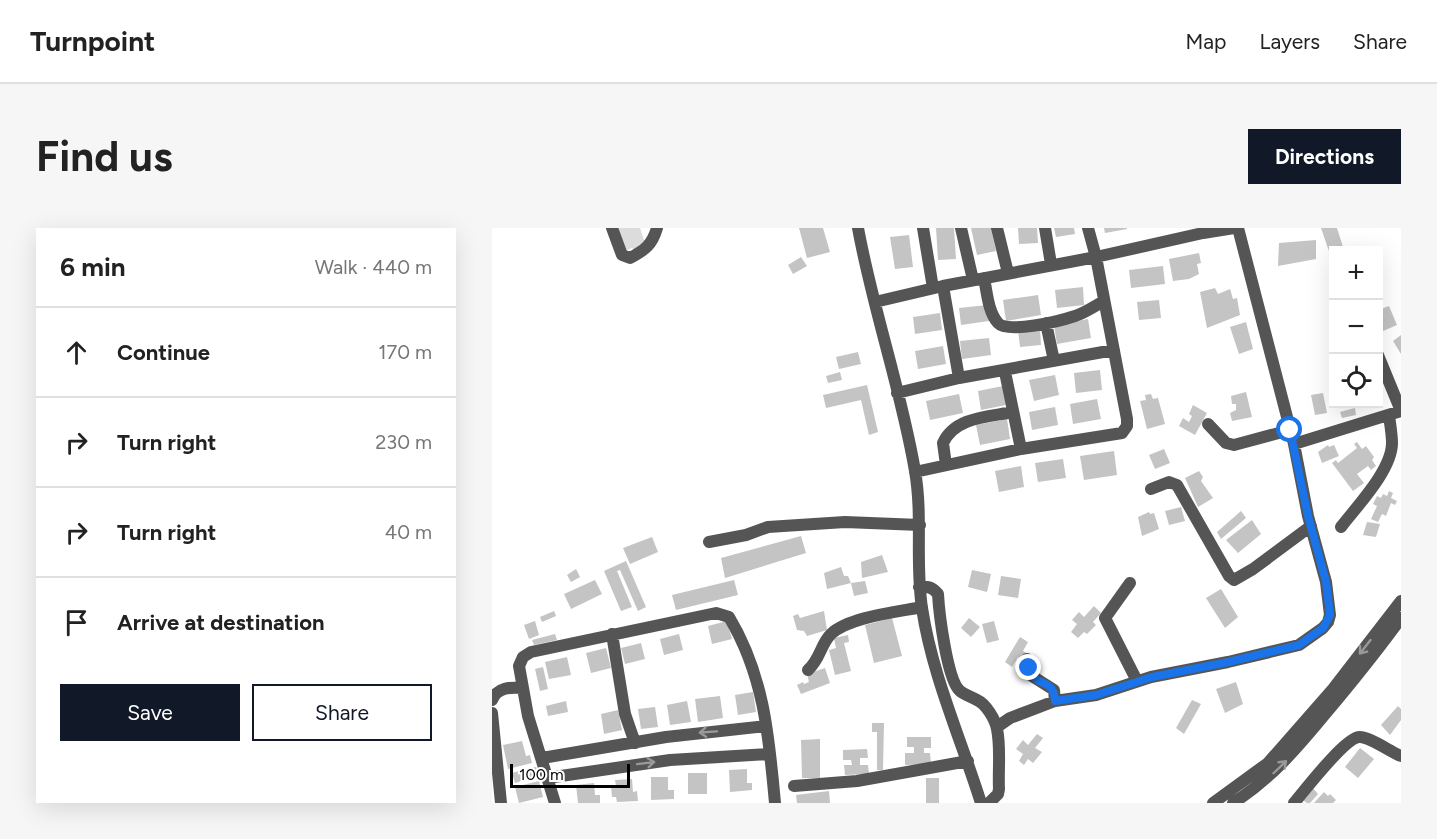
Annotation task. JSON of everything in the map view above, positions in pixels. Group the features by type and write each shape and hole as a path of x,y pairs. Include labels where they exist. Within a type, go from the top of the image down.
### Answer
{"street":[{"path":"612,228 622,255 630,258 646,250 653,241 657,228"},
{"path":"858,228 915,472 920,525 921,607 937,671 981,803"},
{"path":"923,228 959,378"},
{"path":"961,228 978,279 998,324 1006,328 1046,323 1076,316 1104,301"},
{"path":"997,228 1008,273"},
{"path":"1045,228 1052,264"},
{"path":"915,472 1021,449 1122,433 1127,426 1096,257 1088,228"},
{"path":"874,302 938,287 1096,257 1183,232 1236,228 1294,444 1330,615 1323,628 1299,645 1137,681 1096,695 1055,701 1010,718 997,727"},
{"path":"1046,323 1054,361"},
{"path":"897,393 959,378 1005,372 1114,350"},
{"path":"1341,527 1373,485 1397,445 1397,413 1383,370"},
{"path":"1005,372 1021,449"},
{"path":"946,465 943,442 952,428 968,421 1014,412"},
{"path":"1294,444 1397,413"},
{"path":"1208,424 1226,443 1234,445 1290,430"},
{"path":"1150,489 1169,482 1177,485 1229,576 1234,580 1253,569 1311,526"},
{"path":"710,542 746,535 768,527 844,522 920,525"},
{"path":"1130,584 1105,618 1137,681"},
{"path":"919,587 928,586 938,594 944,639 957,687 961,692 980,701 997,727 999,789 998,794 989,803"},
{"path":"1213,803 1268,763 1333,689 1401,601"},
{"path":"808,670 817,662 824,645 836,630 868,616 921,607"},
{"path":"555,803 528,716 519,666 523,657 531,652 716,613 729,616 751,658 760,688 776,803"},
{"path":"1233,803 1275,772 1292,754 1401,618"},
{"path":"612,634 625,714 635,743"},
{"path":"1027,659 1032,676 1054,690 1055,701"},
{"path":"492,700 494,695 502,689 523,688"},
{"path":"492,713 497,749 495,787 501,803"},
{"path":"542,758 666,737 766,726"},
{"path":"666,737 670,760"},
{"path":"1294,803 1322,768 1355,737 1363,737 1401,756"},
{"path":"578,752 582,771"},
{"path":"547,778 582,771 670,760 770,754"},
{"path":"794,786 857,781 968,761"}],"shaded area":[{"path":"618,228 640,228 645,243 639,245 640,250 636,252 632,248 625,251"}],"building":[{"path":"799,228 823,228 830,252 807,258"},
{"path":"936,228 954,228 956,259 938,260"},
{"path":"971,228 991,228 996,251 977,255"},
{"path":"1018,228 1037,228 1038,243 1019,244"},
{"path":"1054,228 1074,228 1075,234 1056,237"},
{"path":"1104,228 1127,228 1127,229 1105,233"},
{"path":"1321,228 1337,228 1343,246 1329,246 1329,251"},
{"path":"909,235 913,267 895,269 890,237"},
{"path":"1316,240 1316,259 1278,266 1279,243"},
{"path":"1199,253 1201,263 1197,264 1199,274 1189,279 1173,281 1169,259"},
{"path":"801,257 807,266 793,274 788,265"},
{"path":"1163,266 1165,284 1131,288 1129,270"},
{"path":"1083,287 1084,305 1057,308 1055,290"},
{"path":"1215,288 1218,294 1230,289 1233,299 1237,298 1240,315 1207,328 1200,292"},
{"path":"1038,295 1041,315 1006,321 1003,300"},
{"path":"1159,300 1161,318 1139,320 1137,302"},
{"path":"987,305 989,321 961,325 959,308"},
{"path":"1389,306 1397,325 1383,331 1383,308"},
{"path":"940,313 942,330 915,334 913,317"},
{"path":"1088,319 1091,338 1057,344 1054,325"},
{"path":"1246,322 1253,349 1239,354 1230,327"},
{"path":"1040,329 1041,345 1020,347 1018,330"},
{"path":"1401,335 1401,354 1393,341"},
{"path":"989,338 991,355 962,359 960,341"},
{"path":"943,346 946,364 918,369 915,351"},
{"path":"858,352 861,364 839,369 836,357"},
{"path":"1100,370 1102,390 1076,393 1074,373"},
{"path":"840,372 842,380 828,383 826,376"},
{"path":"1055,375 1059,395 1034,401 1029,380"},
{"path":"867,385 878,432 869,435 861,400 826,408 823,395"},
{"path":"1003,386 1006,405 981,410 978,391"},
{"path":"1246,392 1252,417 1232,421 1230,413 1236,410 1236,404 1232,404 1231,396"},
{"path":"1323,393 1327,413 1315,415 1311,395"},
{"path":"959,394 963,413 930,420 926,401"},
{"path":"1151,394 1153,399 1158,398 1165,424 1147,429 1140,401 1146,400 1145,395"},
{"path":"1097,399 1101,419 1073,424 1070,404"},
{"path":"1193,405 1207,413 1195,435 1179,426 1183,418 1189,422 1192,416 1189,414"},
{"path":"1055,407 1058,425 1032,430 1029,412"},
{"path":"1355,408 1356,415 1342,418 1340,412"},
{"path":"1007,419 1010,439 980,445 976,425"},
{"path":"1357,442 1362,449 1366,446 1374,457 1372,460 1376,466 1371,470 1368,466 1357,474 1364,483 1353,491 1332,463 1336,460 1338,463 1357,448 1354,444"},
{"path":"1328,445 1329,447 1334,445 1339,456 1322,463 1318,452"},
{"path":"1164,449 1170,463 1155,469 1149,455"},
{"path":"1114,451 1117,475 1084,480 1080,456"},
{"path":"1063,459 1066,478 1038,482 1035,463"},
{"path":"1021,466 1024,487 999,492 995,471"},
{"path":"1199,471 1203,477 1201,481 1213,498 1198,507 1185,478"},
{"path":"1389,491 1393,493 1391,498 1397,501 1395,505 1391,503 1386,516 1382,514 1378,522 1371,519 1377,506 1373,504 1377,496 1381,498 1383,494 1387,496"},
{"path":"1181,507 1185,521 1169,525 1165,511"},
{"path":"1241,511 1246,518 1221,539 1217,532"},
{"path":"1149,512 1154,513 1159,529 1142,536 1138,517"},
{"path":"1252,520 1261,534 1238,553 1226,540"},
{"path":"1367,522 1380,524 1376,537 1363,535"},
{"path":"801,536 806,553 725,578 721,558"},
{"path":"652,537 658,552 630,564 623,548"},
{"path":"882,555 888,572 862,578 861,562"},
{"path":"626,561 646,607 638,611 620,570 617,571 632,607 621,611 604,571"},
{"path":"841,567 844,576 848,576 851,583 827,589 824,573"},
{"path":"576,569 580,577 571,582 567,575"},
{"path":"972,570 991,574 987,592 968,587"},
{"path":"1001,576 1021,579 1018,598 998,595"},
{"path":"595,580 602,594 571,609 564,594"},
{"path":"734,580 738,595 676,610 672,595"},
{"path":"865,581 868,593 854,596 851,583"},
{"path":"1221,589 1238,617 1225,628 1206,598"},
{"path":"1094,606 1101,613 1093,622 1096,625 1087,634 1084,632 1078,638 1071,632 1077,624 1072,620 1079,612 1084,617"},
{"path":"554,611 556,616 542,622 540,617"},
{"path":"824,611 827,630 807,636 804,631 797,630 793,616 798,614 800,618"},
{"path":"892,618 902,656 874,663 865,625"},
{"path":"969,618 980,627 971,637 961,628"},
{"path":"535,621 539,635 529,639 524,625"},
{"path":"727,621 732,639 712,644 708,626"},
{"path":"994,621 999,640 987,643 982,624"},
{"path":"555,634 557,640 534,645 532,640"},
{"path":"679,634 683,650 664,655 660,639"},
{"path":"848,635 849,642 844,643 851,671 835,675 829,650 836,648 834,638"},
{"path":"1020,637 1028,642 1023,651 1026,653 1022,660 1018,657 1012,667 1005,662"},
{"path":"641,643 645,659 625,664 621,648"},
{"path":"606,648 611,668 591,673 586,653"},
{"path":"567,657 571,675 549,679 545,662"},
{"path":"543,667 548,689 540,691 535,669"},
{"path":"825,668 830,683 801,694 797,685 809,682 807,674"},
{"path":"1236,682 1243,704 1225,713 1216,689"},
{"path":"753,692 756,712 738,715 735,695"},
{"path":"720,696 723,718 698,722 695,699"},
{"path":"1192,700 1201,704 1184,734 1176,728"},
{"path":"566,701 568,712 548,716 546,706"},
{"path":"687,701 691,722 670,725 667,705"},
{"path":"1398,706 1401,709 1401,720 1390,735 1381,725"},
{"path":"655,707 658,727 641,729 638,709"},
{"path":"618,710 622,730 604,734 601,714"},
{"path":"872,723 884,723 883,770 877,770 877,732 872,732"},
{"path":"1037,734 1043,738 1035,748 1042,752 1033,763 1028,759 1024,765 1019,761 1023,754 1016,749 1023,740 1028,745"},
{"path":"907,737 931,737 931,748 924,748 924,753 930,753 931,764 905,765 905,753 914,753 914,747 907,747"},
{"path":"820,739 820,778 802,778 801,740"},
{"path":"522,741 526,756 530,755 532,763 508,769 503,745"},
{"path":"1360,748 1374,759 1358,778 1345,767"},
{"path":"867,749 868,758 860,758 860,765 868,765 869,774 845,775 844,765 852,765 851,760 843,760 843,750"},
{"path":"536,767 539,778 527,781 524,770"},
{"path":"747,769 747,783 752,783 752,790 730,792 729,770"},
{"path":"522,770 525,780 515,783 512,773"},
{"path":"688,773 707,773 707,794 688,794"},
{"path":"651,777 668,777 668,790 674,790 674,799 651,800"},
{"path":"926,778 939,778 939,803 926,803"},
{"path":"632,779 633,792 637,791 638,801 617,802 616,797 612,797 611,787 616,786 615,780"},
{"path":"539,781 543,797 519,803 515,787"},
{"path":"594,783 595,795 600,795 600,803 578,803 576,785"},
{"path":"1312,787 1318,794 1310,803 1307,803 1301,799"},
{"path":"829,791 830,803 797,803 796,795"},
{"path":"1324,792 1336,800 1333,803 1314,803"}],"route":[{"path":"1029,668 1032,676 1054,690 1055,701 1086,697 1116,690 1152,677 1299,645 1323,628 1330,615 1326,582 1308,516 1290,430"}]}
